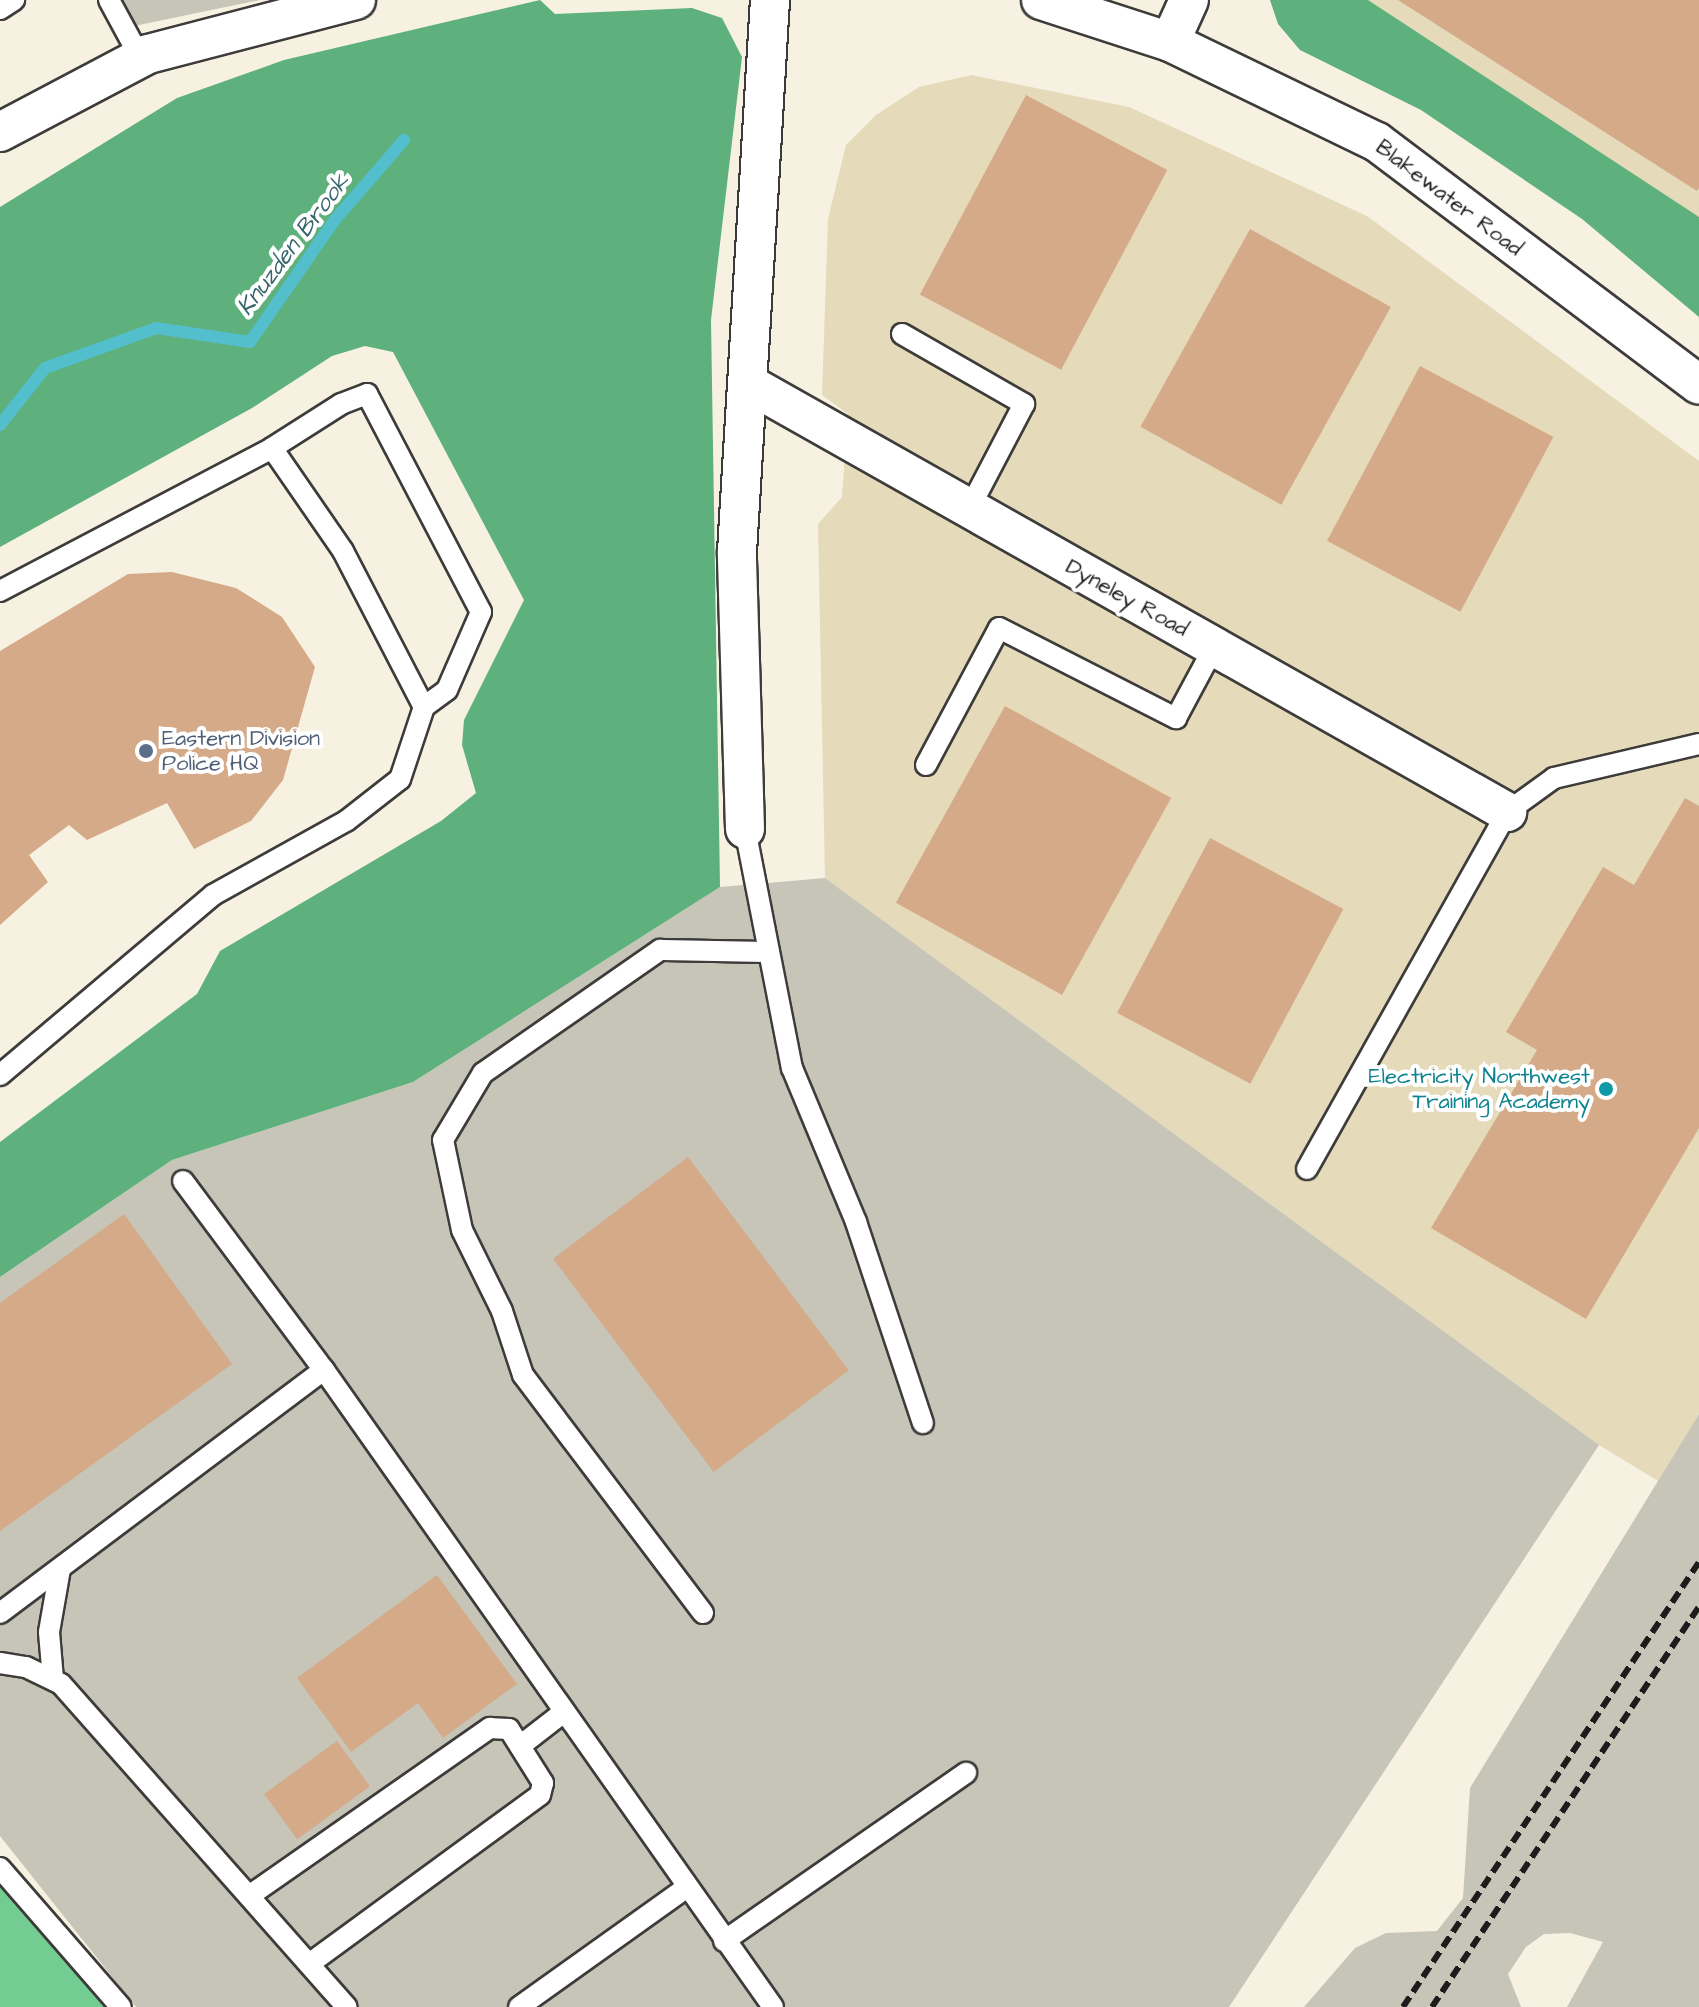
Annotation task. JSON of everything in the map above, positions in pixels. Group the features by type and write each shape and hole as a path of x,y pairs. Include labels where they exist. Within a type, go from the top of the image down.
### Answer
{"street":[{"path":"0,132 140,57 356,0"},
{"path":"745,829 737,552 770,0"},
{"name":"Blakewater Road","path":"1041,0 1170,42 1377,142 1699,385"},
{"path":"1170,42 1189,0"},
{"name":"Dyneley Road","path":"747,383 1507,812"}],"lane":[{"path":"0,9 14,0"},
{"path":"109,0 140,57"},
{"path":"902,334 1024,404 969,509"},
{"path":"0,591 272,448 341,404 367,394 481,612 447,690 424,707 400,779 346,821 213,895 0,1075"},
{"path":"272,448 343,551 424,707"},
{"path":"926,765 999,628 1176,718 1214,647"},
{"path":"1307,1169 1507,812 1554,778 1699,744"},
{"path":"745,829 792,1068 856,1222 923,1423"},
{"path":"703,1613 523,1375 502,1311 462,1230 443,1140 483,1073 660,950 769,952"},
{"path":"183,1181 324,1370 768,2005"},
{"path":"0,1613 324,1370"},
{"path":"53,1679 49,1632 60,1569"},
{"path":"0,1663 53,1679 347,2007"},
{"path":"520,1746 564,1712"},
{"path":"249,1896 490,1728 509,1729 543,1783 540,1795 309,1964"},
{"path":"724,1941 966,1773"},
{"path":"0,1868 121,2007"},
{"path":"519,2007 686,1888"}],"shaded area":[{"path":"119,0 260,0 134,26"},
{"path":"1368,0 1699,0 1699,217 1694,216"},
{"path":"971,75 1129,107 1367,216 1699,461 1699,1414 1658,1481 1599,1445 825,878 818,524 842,497 848,414 822,395 828,219 846,145 876,115 919,87"},
{"path":"825,878 1599,1445 1229,2007 136,2007 0,1836 0,1277 172,1160 413,1082 720,887"},
{"path":"1699,1414 1699,2007 1567,2007 1603,1942 1570,1933 1544,1934 1526,1947 1508,1974 1521,2007 1304,2007 1355,1948 1386,1933 1437,1931 1463,1898 1470,1788"}],"green space":[{"path":"540,0 555,14 692,8 722,18 742,57 711,320 720,887 413,1082 172,1160 0,1277 0,1142 197,994 220,951 441,821 476,793 462,745 464,720 524,600 393,352 365,346 332,356 252,408 0,547 0,207 177,98 284,60"},
{"path":"1270,0 1368,0 1699,217 1699,317 1582,219 1421,110 1300,50 1278,24"},
{"path":"0,1859 124,2007 0,2007"}],"building":[{"path":"1398,0 1699,0 1699,188 1697,191"},
{"path":"1026,95 1167,170 1061,370 920,295"},
{"path":"1250,229 1391,307 1281,505 1140,427"},
{"path":"1420,366 1553,437 1460,612 1327,541"},
{"name":"Eastern Division Police HQ","path":"172,572 236,588 282,617 315,667 283,780 251,821 194,849 167,803 87,840 69,825 29,855 48,882 0,925 0,651 128,574"},
{"path":"1005,706 1171,798 1062,995 896,903"},
{"name":"Electricity Northwest Training Academy","path":"1685,798 1699,806 1699,1128 1586,1319 1431,1228 1537,1050 1506,1032 1603,867 1634,885"},
{"path":"1210,838 1343,909 1250,1084 1117,1013"},
{"path":"688,1157 849,1370 714,1472 553,1259"},
{"path":"124,1214 232,1364 0,1531 0,1303"},
{"path":"437,1575 517,1684 443,1738 418,1703 351,1752 297,1678"},
{"path":"337,1741 370,1786 297,1839 264,1794"}],"waterway":[{"name":"Knuzden Brook","path":"0,425 45,368 156,328 250,342 334,221 404,140"}],"railway":[{"path":"1403,2007 1699,1562"},
{"path":"1432,2007 1699,1606"}],"place":[{"name":"Eastern Division Police HQ","path":"146,751"},
{"name":"Electricity Northwest Training Academy","path":"1606,1089"}]}
